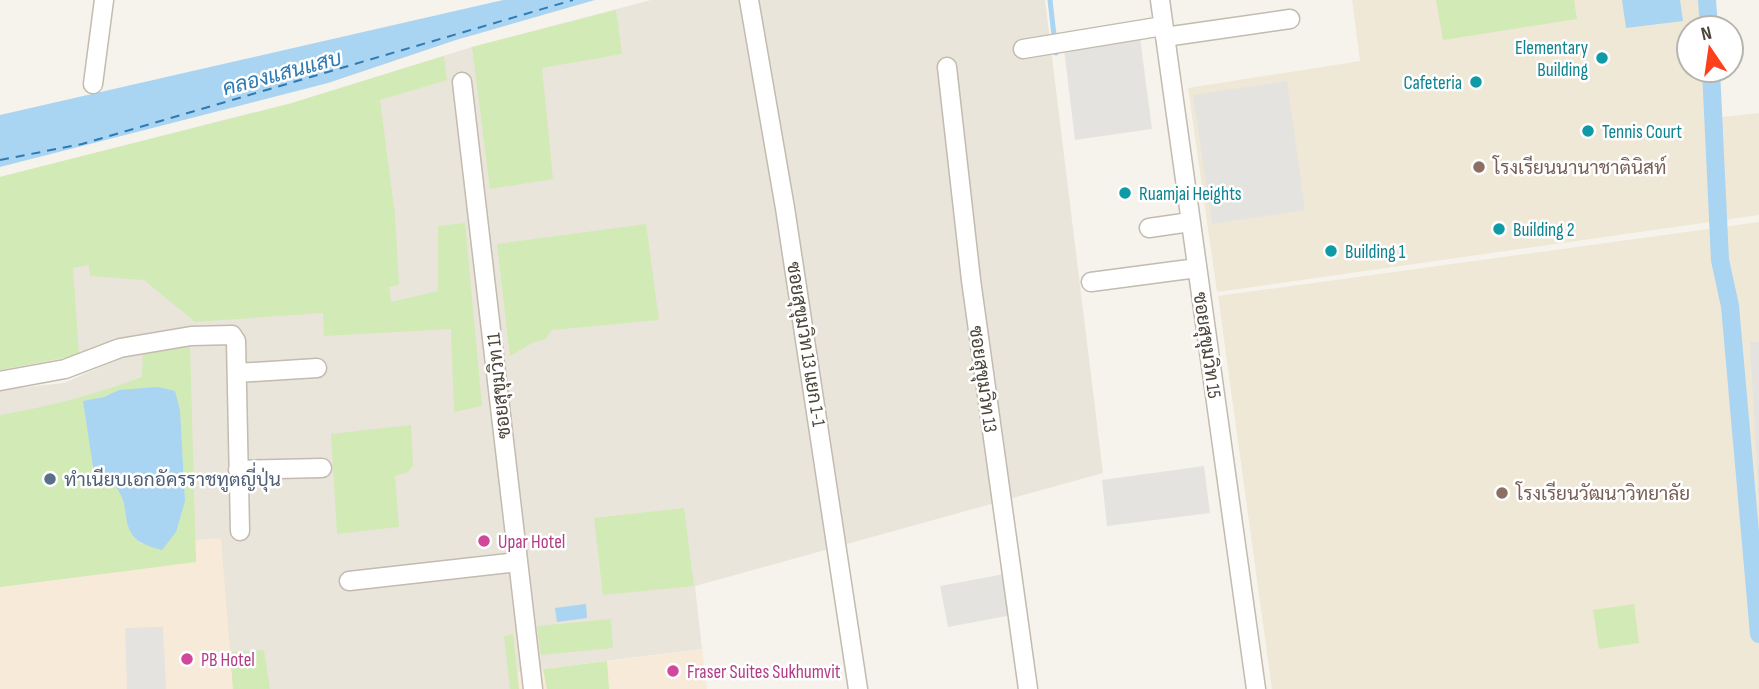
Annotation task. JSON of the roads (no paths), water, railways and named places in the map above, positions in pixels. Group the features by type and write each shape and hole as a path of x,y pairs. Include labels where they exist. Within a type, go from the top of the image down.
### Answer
{"street":[{"path":"93,84 104,0"},
{"name":"ซอยสุขุมวิท 13 แยก 1-1","path":"749,0 785,208 858,689"},
{"name":"ซอยสุขุมวิท 15","path":"1160,0 1256,689"},
{"path":"1023,49 1164,31 1290,19"},
{"name":"ซอยสุขุมวิท 13","path":"947,67 971,280 1028,689"},
{"name":"ซอยสุขุมวิท 11","path":"462,82 533,689"},
{"path":"1149,228 1190,222"},
{"path":"1091,282 1197,268"},
{"path":"0,381 65,369 120,348 191,336 232,335 236,341 240,531"},
{"path":"236,373 317,368"},
{"path":"239,470 322,468"},
{"path":"349,581 518,562"}],"water":[{"name":"คลองแสนแสบ","path":"503,0 595,0 456,40 328,83 0,167 0,115"},
{"path":"1622,0 1680,0 1682,14 1675,14 1675,22 1626,28"},
{"path":"158,387 175,391 180,410 185,501 176,532 162,550 146,545 136,538 127,522 120,494 111,482 94,473 83,401 104,397 119,390"},
{"path":"586,604 587,618 557,622 555,608"}],"waterway":[{"path":"1050,0 1056,53"},
{"path":"1707,0 1708,14"},
{"path":"1712,84 1720,260 1730,306 1759,634"}],"place":[{"name":"Elementary Building","path":"1602,58"},
{"name":"Cafeteria","path":"1476,82"},
{"name":"Tennis Court","path":"1588,131"},
{"name":"โรงเรียนนานาชาตินิสท์","path":"1479,167"},
{"name":"Ruamjai Heights","path":"1125,193"},
{"name":"Building 2","path":"1499,229"},
{"name":"Building 1","path":"1331,251"},
{"name":"ทำเนียบเอกอัครราชทูตญี่ปุ่น","path":"50,479"},
{"name":"โรงเรียนวัฒนาวิทยาลัย","path":"1502,493"},
{"name":"Upar Hotel","path":"484,541"},
{"name":"PB Hotel","path":"187,659"},
{"name":"Fraser Suites Sukhumvit","path":"673,671"}]}
